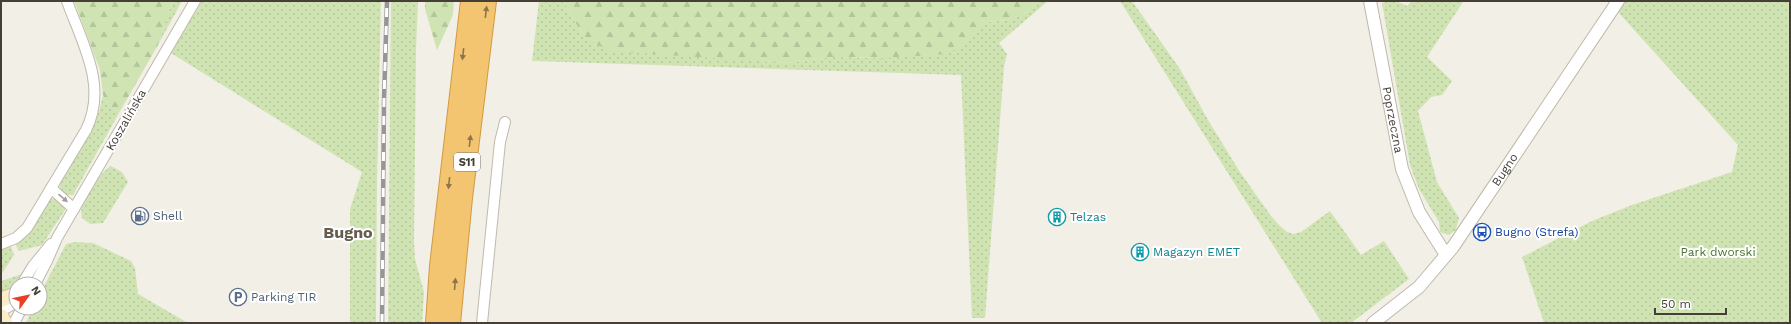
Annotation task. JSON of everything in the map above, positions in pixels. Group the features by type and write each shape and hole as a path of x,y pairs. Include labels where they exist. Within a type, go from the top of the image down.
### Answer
{"highway":[{"name":"S11","path":"435,323 439,266 470,1"},
{"name":"S11","path":"451,323 463,198 487,1"}],"main road":[{"path":"1,316 5,323"}],"street":[{"path":"1,244 16,238 27,228 89,123 96,98 94,74 67,1"},
{"name":"Koszalińska","path":"39,276 57,238 195,1"},
{"name":"Poprzeczna","path":"1370,1 1402,169 1412,198 1431,233 1446,255"},
{"name":"Bugno","path":"1373,323 1419,287 1446,255 1618,1"},
{"path":"482,323 500,142 505,122"},
{"path":"51,188 74,208"},
{"name":"Koszalińska","path":"27,276 33,266 57,238"}],"green space":[{"path":"74,1 172,1 158,45 119,113 108,104 103,95 100,70"},
{"path":"172,1 182,1 158,45"},
{"path":"202,1 381,1 377,181 376,323 350,323 350,209 362,172 171,53"},
{"path":"391,1 418,1 414,241 415,259 424,292 422,323 388,323"},
{"path":"425,1 454,1 453,15 437,50 425,9"},
{"path":"539,1 564,1 573,19 586,38 710,57 786,63 833,57 887,58 976,32 988,22 1006,20 1024,14 1038,1 1048,1 999,43 1007,54 1004,67 985,318 972,318 961,75 532,61"},
{"path":"564,1 1038,1 1024,14 1006,20 988,22 959,48 945,54 887,58 833,57 786,63 609,51 586,38 573,19"},
{"path":"1120,1 1132,1 1180,69 1208,120 1240,172 1271,216 1280,226 1287,232 1294,234 1301,232 1330,211 1361,255 1384,241 1409,279 1351,323 1322,323"},
{"path":"1396,1 1407,6 1412,1 1463,2 1427,57 1452,81 1442,95 1431,97 1418,111 1437,182 1459,218 1456,230 1448,235 1440,232 1439,222 1419,189 1410,165 1382,3"},
{"name":"Park dworski","path":"1625,1 1790,1 1790,323 1544,323 1522,257 1592,221 1632,205 1732,172 1738,145 1618,12"},
{"path":"103,95 108,104 119,113 73,195 67,195 60,190 60,183 91,130"},
{"path":"111,166 122,172 128,182 103,223 90,224 82,218 82,205 99,178 107,168"},
{"path":"50,199 56,199 65,207 65,210 42,245 19,251 14,242"},
{"path":"75,242 93,243 131,261 135,268 138,294 188,323 26,323 29,316 48,316 48,279 66,244"},
{"path":"10,244 14,255 1,275 1,246"},
{"path":"8,279 8,290 1,296 1,281"}],"railway":[{"path":"382,323 384,100 387,1"}],"place":[{"name":"Shell","path":"140,216"},
{"name":"Telzas","path":"1057,217"},
{"name":"Bugno (Strefa)","path":"1482,232"},
{"name":"Magazyn EMET","path":"1140,252"},
{"name":"Parking TIR","path":"238,297"}],"district":[{"name":"Bugno","path":"348,232"}]}
